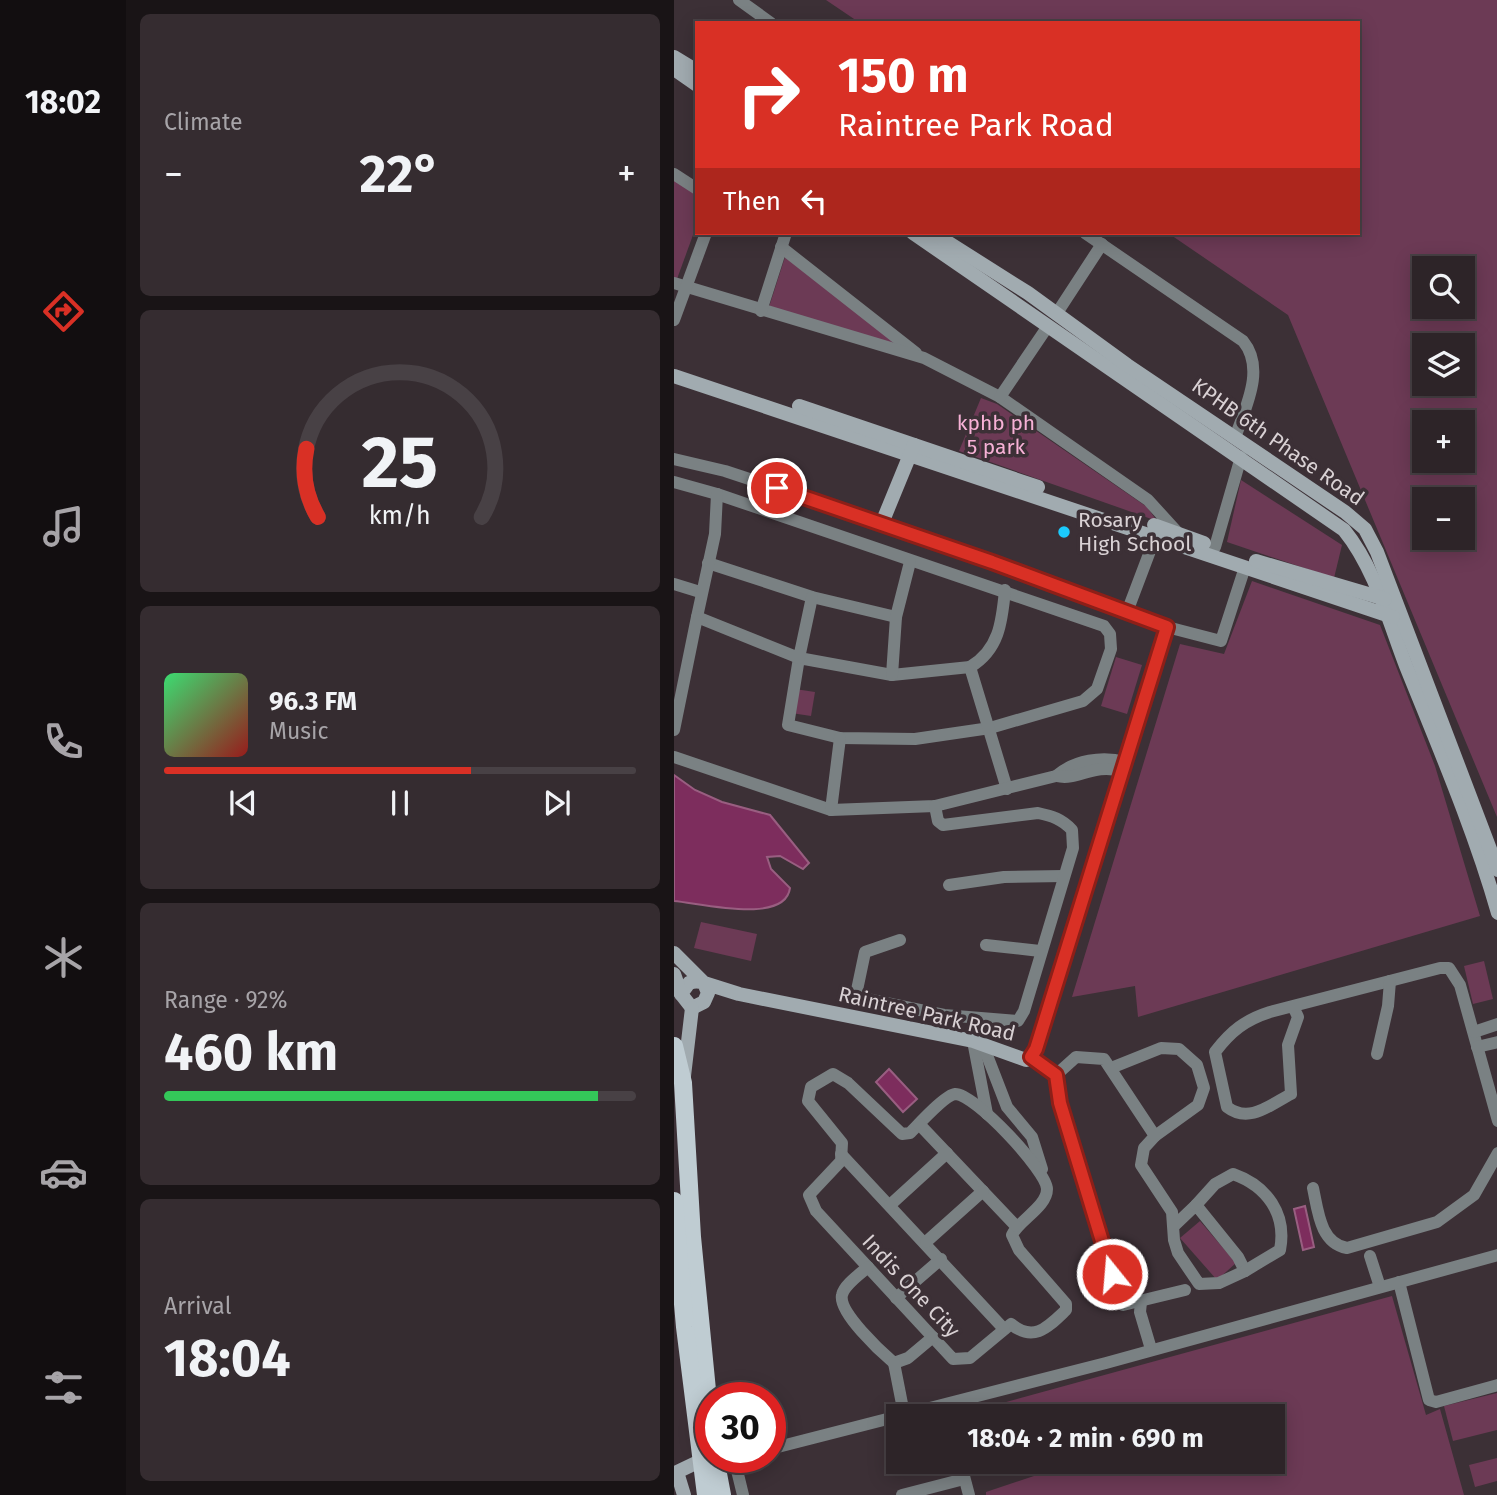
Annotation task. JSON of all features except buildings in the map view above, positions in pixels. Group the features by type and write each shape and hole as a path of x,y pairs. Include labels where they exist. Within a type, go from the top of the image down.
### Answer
{"main road":[{"path":"674,1046 683,1083 692,1237 706,1382"},
{"path":"674,1201 679,1330 695,1382"},
{"path":"706,1495 714,1473"},
{"path":"720,1473 722,1495"}],"street":[{"path":"739,0 768,21"},
{"path":"674,57 695,70"},
{"path":"674,69 695,84"},
{"path":"674,174 695,188"},
{"path":"674,320 680,285 705,235"},
{"path":"760,311 785,235"},
{"name":"KPHB 6th Phase Road","path":"916,235 1337,522 1356,548 1379,597 1466,818 1497,913"},
{"name":"KPHB 6th Phase Road","path":"936,235 1057,313 1117,358 1357,522 1372,541 1497,870"},
{"path":"1088,235 1243,341 1250,350 1255,373 1235,438"},
{"path":"1057,313 1102,244"},
{"path":"781,247 924,358 1000,397 1148,500 1179,534"},
{"path":"680,285 924,358"},
{"path":"1000,397 1048,326"},
{"path":"674,367 1158,532 1245,567 1401,618"},
{"path":"674,376 912,450"},
{"path":"882,523 912,450"},
{"path":"1215,547 1241,457"},
{"path":"674,459 725,471 882,523 1167,627 1221,641 1245,567"},
{"path":"674,482 717,494 910,562 1005,590 1104,626 1110,634 1111,649 1097,689 1084,701 990,728 914,738 840,738 788,725 812,597"},
{"path":"674,730 700,592 715,534 717,494"},
{"path":"1158,532 1179,534 1395,601"},
{"path":"1127,612 1158,532"},
{"path":"892,675 896,617 910,562"},
{"path":"708,563 812,597 896,617"},
{"path":"674,584 700,592"},
{"path":"697,617 799,658 892,675 970,667 987,657 1001,628 1005,590"},
{"name":"Raintree Park Road","path":"704,984 739,994 978,1043 1030,1057 1167,627"},
{"path":"970,667 1007,789"},
{"path":"831,810 840,738"},
{"path":"674,757 831,810 935,806 1056,776 1065,778 1103,766 1123,767"},
{"path":"900,940 865,953 857,990 862,998 944,1015 1007,1023 1018,1021 1024,1011 1073,848 1072,830 1063,820 1038,813 943,825 938,821 935,806"},
{"path":"949,885 1004,877 1064,876"},
{"path":"986,945 1040,951"},
{"path":"674,953 704,984 708,993 698,1005 683,1083"},
{"path":"1293,1006 1298,1017 1288,1045 1291,1094 1252,1115 1237,1115 1227,1107 1215,1052 1230,1033 1248,1020 1293,1006 1449,968 1460,985 1476,1031 1477,1047 1497,1121"},
{"path":"674,974 681,995 698,1005"},
{"path":"1377,1054 1388,1006 1390,981"},
{"path":"681,995 689,983 704,984"},
{"name":"Raintree Park Road","path":"698,1005 739,994"},
{"path":"1476,1031 1497,1024"},
{"path":"1477,1047 1497,1042"},
{"path":"978,1043 987,1114"},
{"path":"978,1043 1007,1107 1032,1137 1044,1176 1047,1190 1044,1199 1016,1226 1012,1235 1013,1242 1063,1297 1066,1310 1037,1334 1019,1331 1011,1324 1004,1329 926,1242 841,1154 842,1143 808,1101 811,1087 833,1074 848,1083 894,1130 902,1134 910,1133 949,1097 956,1094 987,1114 1044,1176"},
{"path":"1111,1068 1161,1048 1179,1049 1197,1065 1204,1088 1198,1105 1155,1136 1144,1149 1141,1165 1172,1212 1174,1240 1199,1284 1219,1283 1245,1271 1280,1250 1283,1235 1281,1218 1272,1202 1256,1185 1233,1174 1215,1184 1174,1226"},
{"path":"1052,1074 1072,1053"},
{"path":"1030,1057 1052,1074"},
{"path":"1030,1057 1052,1074 1123,1304 1141,1305 1185,1290"},
{"path":"1052,1074 1076,1057 1097,1057 1111,1068 1155,1136"},
{"path":"1485,1075 1495,1081 1497,1087"},
{"path":"985,1093 1007,1107"},
{"path":"919,1124 1016,1226"},
{"path":"890,1205 947,1153"},
{"path":"1313,1188 1319,1219 1330,1241 1347,1248 1437,1222 1474,1195 1497,1153"},
{"name":"Indis One City","path":"841,1154 841,1161 809,1195 816,1211 896,1298 953,1359 970,1358 1004,1329"},
{"path":"926,1242 983,1191"},
{"path":"1196,1205 1238,1257 1245,1271"},
{"path":"963,1404 1151,1349 1497,1255"},
{"path":"1370,1256 1380,1287"},
{"path":"896,1298 941,1259"},
{"path":"868,1267 844,1291 841,1298 845,1310 894,1363 902,1404"},
{"path":"1399,1282 1429,1400 1436,1402 1497,1385"},
{"path":"1141,1305 1140,1312 1151,1349"},
{"path":"894,1363 908,1358 933,1337"},
{"path":"786,1445 886,1418"},
{"path":"684,1495 675,1470 695,1465"},
{"path":"728,1473 743,1495"},
{"path":"908,1494 953,1474"},
{"path":"963,1474 969,1495"}],"green space":[{"path":"826,0 1497,0 1497,817 1288,315 1171,235 1360,235 1360,21 857,21"},
{"path":"674,179 695,193 695,230 677,279 674,278"},
{"path":"785,257 902,348 769,307"},
{"name":"kphb ph 5 park","path":"981,398 997,404 1147,507 1157,521 959,451"},
{"path":"1241,480 1342,545 1334,578 1227,542"},
{"path":"1252,581 1380,625 1435,766 1480,916 1138,1017 1135,986 1072,997 1180,644 1224,654"},
{"path":"1116,657 1142,665 1127,714 1101,706"},
{"path":"795,689 815,692 811,716 791,713"},
{"path":"701,922 757,934 751,961 694,948"},
{"path":"1484,961 1493,999 1473,1004 1464,966"},
{"path":"1200,1221 1236,1263 1217,1280 1180,1238"},
{"path":"1392,1296 1426,1415 1440,1409 1464,1495 986,1495 986,1492 1040,1474 1285,1474 1285,1404 999,1404"},
{"path":"1497,1393 1497,1430 1453,1441 1444,1406"},
{"path":"1497,1458 1497,1481 1475,1487 1469,1465"}],"shaded area":[{"path":"674,775 695,790 722,802 770,815 809,863 803,869 780,856 767,857 771,869 790,888 785,899 773,906 758,909 721,908 674,901"},
{"path":"889,1069 917,1099 903,1112 876,1082"},
{"path":"1305,1206 1314,1247 1303,1250 1294,1209"}],"place":[{"name":"Rosary High School","path":"1064,532"}],"route":[{"path":"777,488 992,562 1167,627 1036,1049 1031,1057 1056,1075 1060,1103 1112,1274"}]}
